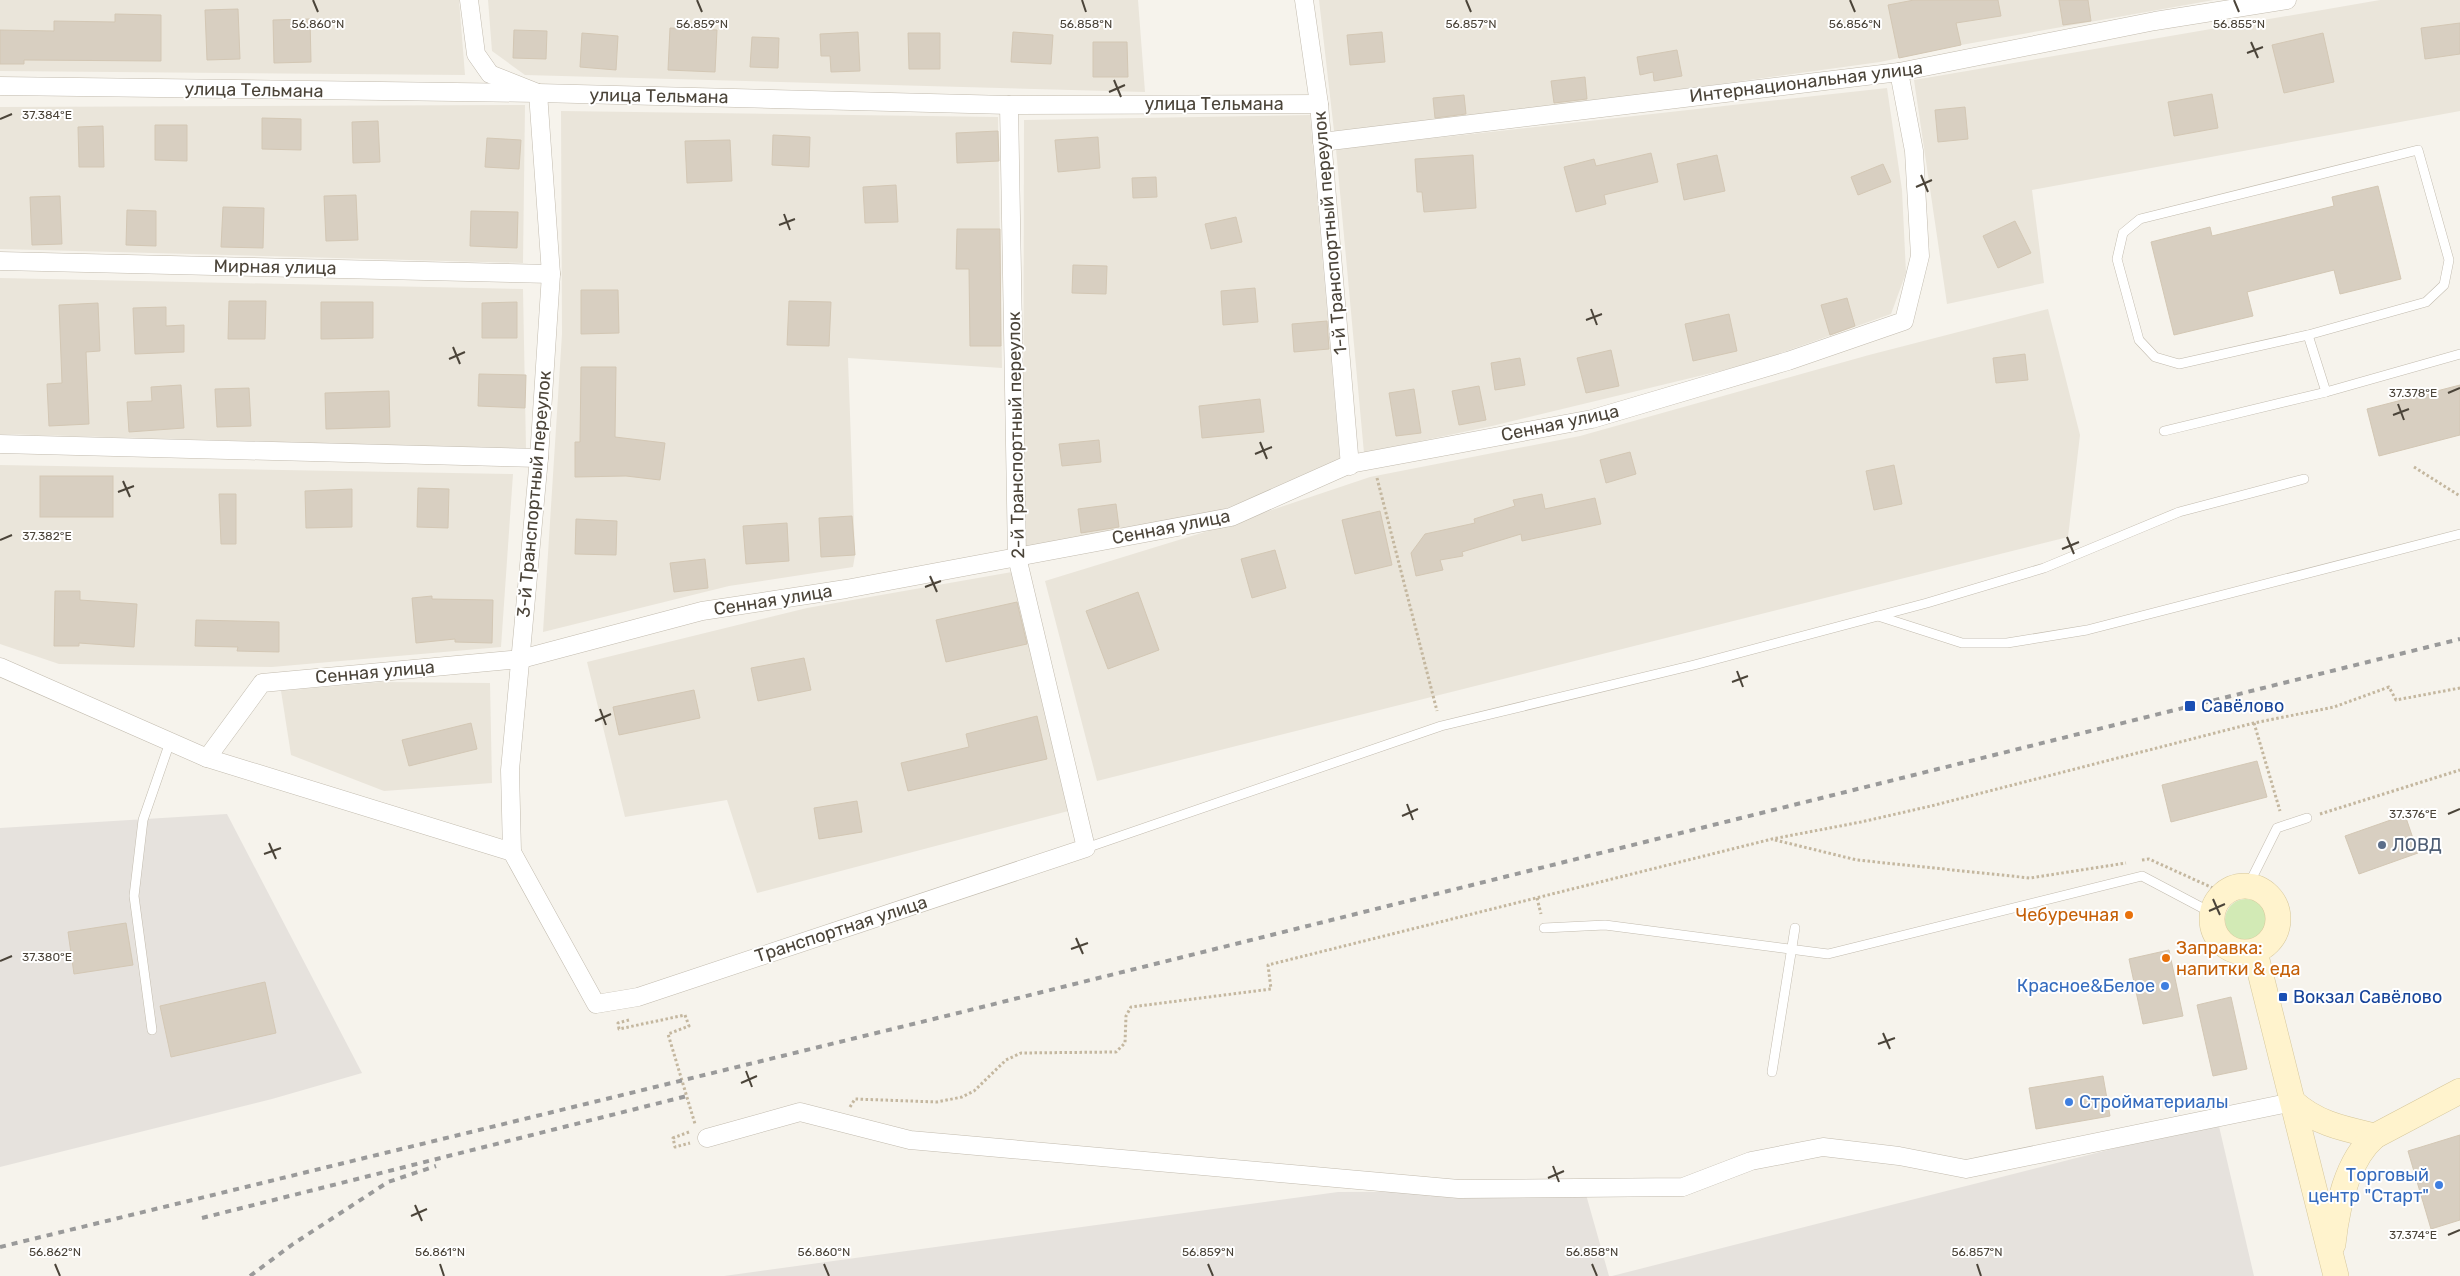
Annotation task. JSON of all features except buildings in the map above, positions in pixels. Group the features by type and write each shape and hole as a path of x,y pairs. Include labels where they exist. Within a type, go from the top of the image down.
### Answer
{"street":[{"path":"469,0 476,54 490,74 538,93"},
{"name":"1-й Транспортный переулок","path":"1304,0 1322,142 1350,465"},
{"name":"Интернациональная улица","path":"1322,142 1899,72 2155,21 2286,0"},
{"name":"Сенная улица","path":"207,758 262,683 521,658 702,611 846,589 1231,517 1350,465 1592,419 1788,361 1904,321 1920,256 1914,152 1899,72"},
{"name":"улица Тельмана","path":"0,86 538,93 1009,105 1318,104"},
{"name":"3-й Транспортный переулок","path":"538,93 550,274 540,458 510,770 512,852 596,1004"},
{"name":"2-й Транспортный переулок","path":"1009,105 1017,557 1086,848"},
{"name":"Мирная улица","path":"0,261 550,274"},
{"path":"0,444 540,458"},
{"path":"0,667 207,758 512,852"},
{"name":"Транспортная улица","path":"596,1004 638,997 1086,848"},
{"path":"2240,886 2248,886 2260,889 2269,895 2276,905 2279,916 2278,928 2274,938 2265,947 2255,952 2238,952 2223,944 2216,935 2212,924 2218,903 2240,886"},
{"path":"2255,952 2335,1269"},
{"path":"2335,1269 2336,1221 2345,1188 2358,1156 2366,1144 2375,1136 2460,1091"},
{"path":"707,1138 800,1112 910,1140 1449,1188 1586,1188 1683,1187 1751,1161 1823,1147 1899,1156 1966,1170 2293,1102 2317,1120 2333,1126 2375,1136"}],"lane":[{"path":"2418,150 2449,260 2444,285 2426,302 2308,335 2179,364 2155,357 2139,340 2117,259 2123,233 2140,219 2418,150"},
{"path":"2308,335 2326,392"},
{"path":"2164,431 2326,392 2460,354"},
{"path":"1086,848 1441,726 1694,665 1878,616 2044,568 2179,512 2304,480"},
{"path":"1878,616 1962,643 2007,643 2087,630 2460,534"},
{"path":"152,1030 134,896 144,820 170,742"},
{"path":"2248,886 2277,828 2307,818"},
{"path":"1544,928 1605,925 1828,954 2142,876 2218,903"},
{"path":"1772,1072 1796,928"}],"path":[{"path":"1372,460 1441,726"},
{"path":"2414,467 2460,496"},
{"path":"841,1122 855,1099 937,1102 962,1097 974,1091 1006,1060 1021,1053 1116,1052 1125,1043 1126,1016 1131,1007 1272,989 1268,966 1772,839 1931,806 2254,723 2334,707 2389,687 2396,700 2460,688"},
{"path":"2254,723 2284,825"},
{"path":"2307,818 2460,770"},
{"path":"1772,839 1857,860 2030,878 2130,862"},
{"path":"2140,860 2149,859 2218,903"},
{"path":"638,997 644,1017 618,1023 619,1029 685,1014 689,1026 668,1034 697,1130 673,1138 675,1147 707,1138"}],"shaded area":[{"path":"0,0 459,0 465,75 0,71"},
{"path":"488,0 1138,0 1145,92 525,75 492,51"},
{"path":"1319,0 2214,0 1961,45 1880,62 1435,123 1334,131"},
{"path":"2380,0 2460,0 2460,111 2032,190 2044,283 1947,304 1914,80"},
{"path":"1887,88 1902,190 1906,273 1891,314 1753,363 1492,426 1364,453 1336,149"},
{"path":"525,105 523,263 0,249 0,107"},
{"path":"561,111 998,117 1002,368 848,358 855,555 853,567 729,586 543,632 562,334"},
{"path":"1310,115 1340,461 1220,511 1023,548 1024,120"},
{"path":"0,278 523,289 526,449 0,434"},
{"path":"2048,309 2080,435 2068,537 1097,781 1045,581 1221,527 1370,477 1580,436 1869,355"},
{"path":"0,465 513,474 501,647 272,667 59,664 0,644"},
{"path":"1012,572 1076,809 757,893 727,800 625,817 587,662 807,608"},
{"path":"381,682 490,683 492,783 384,791 291,755 281,691"},
{"path":"227,814 362,1073 272,1099 0,1167 0,828"},
{"path":"2218,1122 2254,1276 1612,1276"},
{"path":"1585,1191 1609,1276 724,1276 1338,1192"}],"green space":[{"path":"2250,899 2258,902 2264,908 2267,920 2264,932 2258,938 2242,941 2234,938 2228,932 2225,916 2228,908 2234,902"}],"railway":[{"path":"0,1247 954,1014 2460,639"},
{"path":"202,1218 687,1096"},
{"path":"250,1276 293,1244 388,1182 436,1166"}],"place":[{"name":"Савёлово","path":"2190,706"},
{"name":"ЛОВД","path":"2382,845"},
{"name":"Чебуречная","path":"2129,915"},
{"name":"Заправка: напитки & еда","path":"2166,958"},
{"name":"Красное&Белое","path":"2165,986"},
{"name":"Вокзал Савёлово","path":"2283,997"},
{"name":"Стройматериалы","path":"2069,1102"},
{"name":"Торговый центр \"Старт\"","path":"2439,1185"}]}
